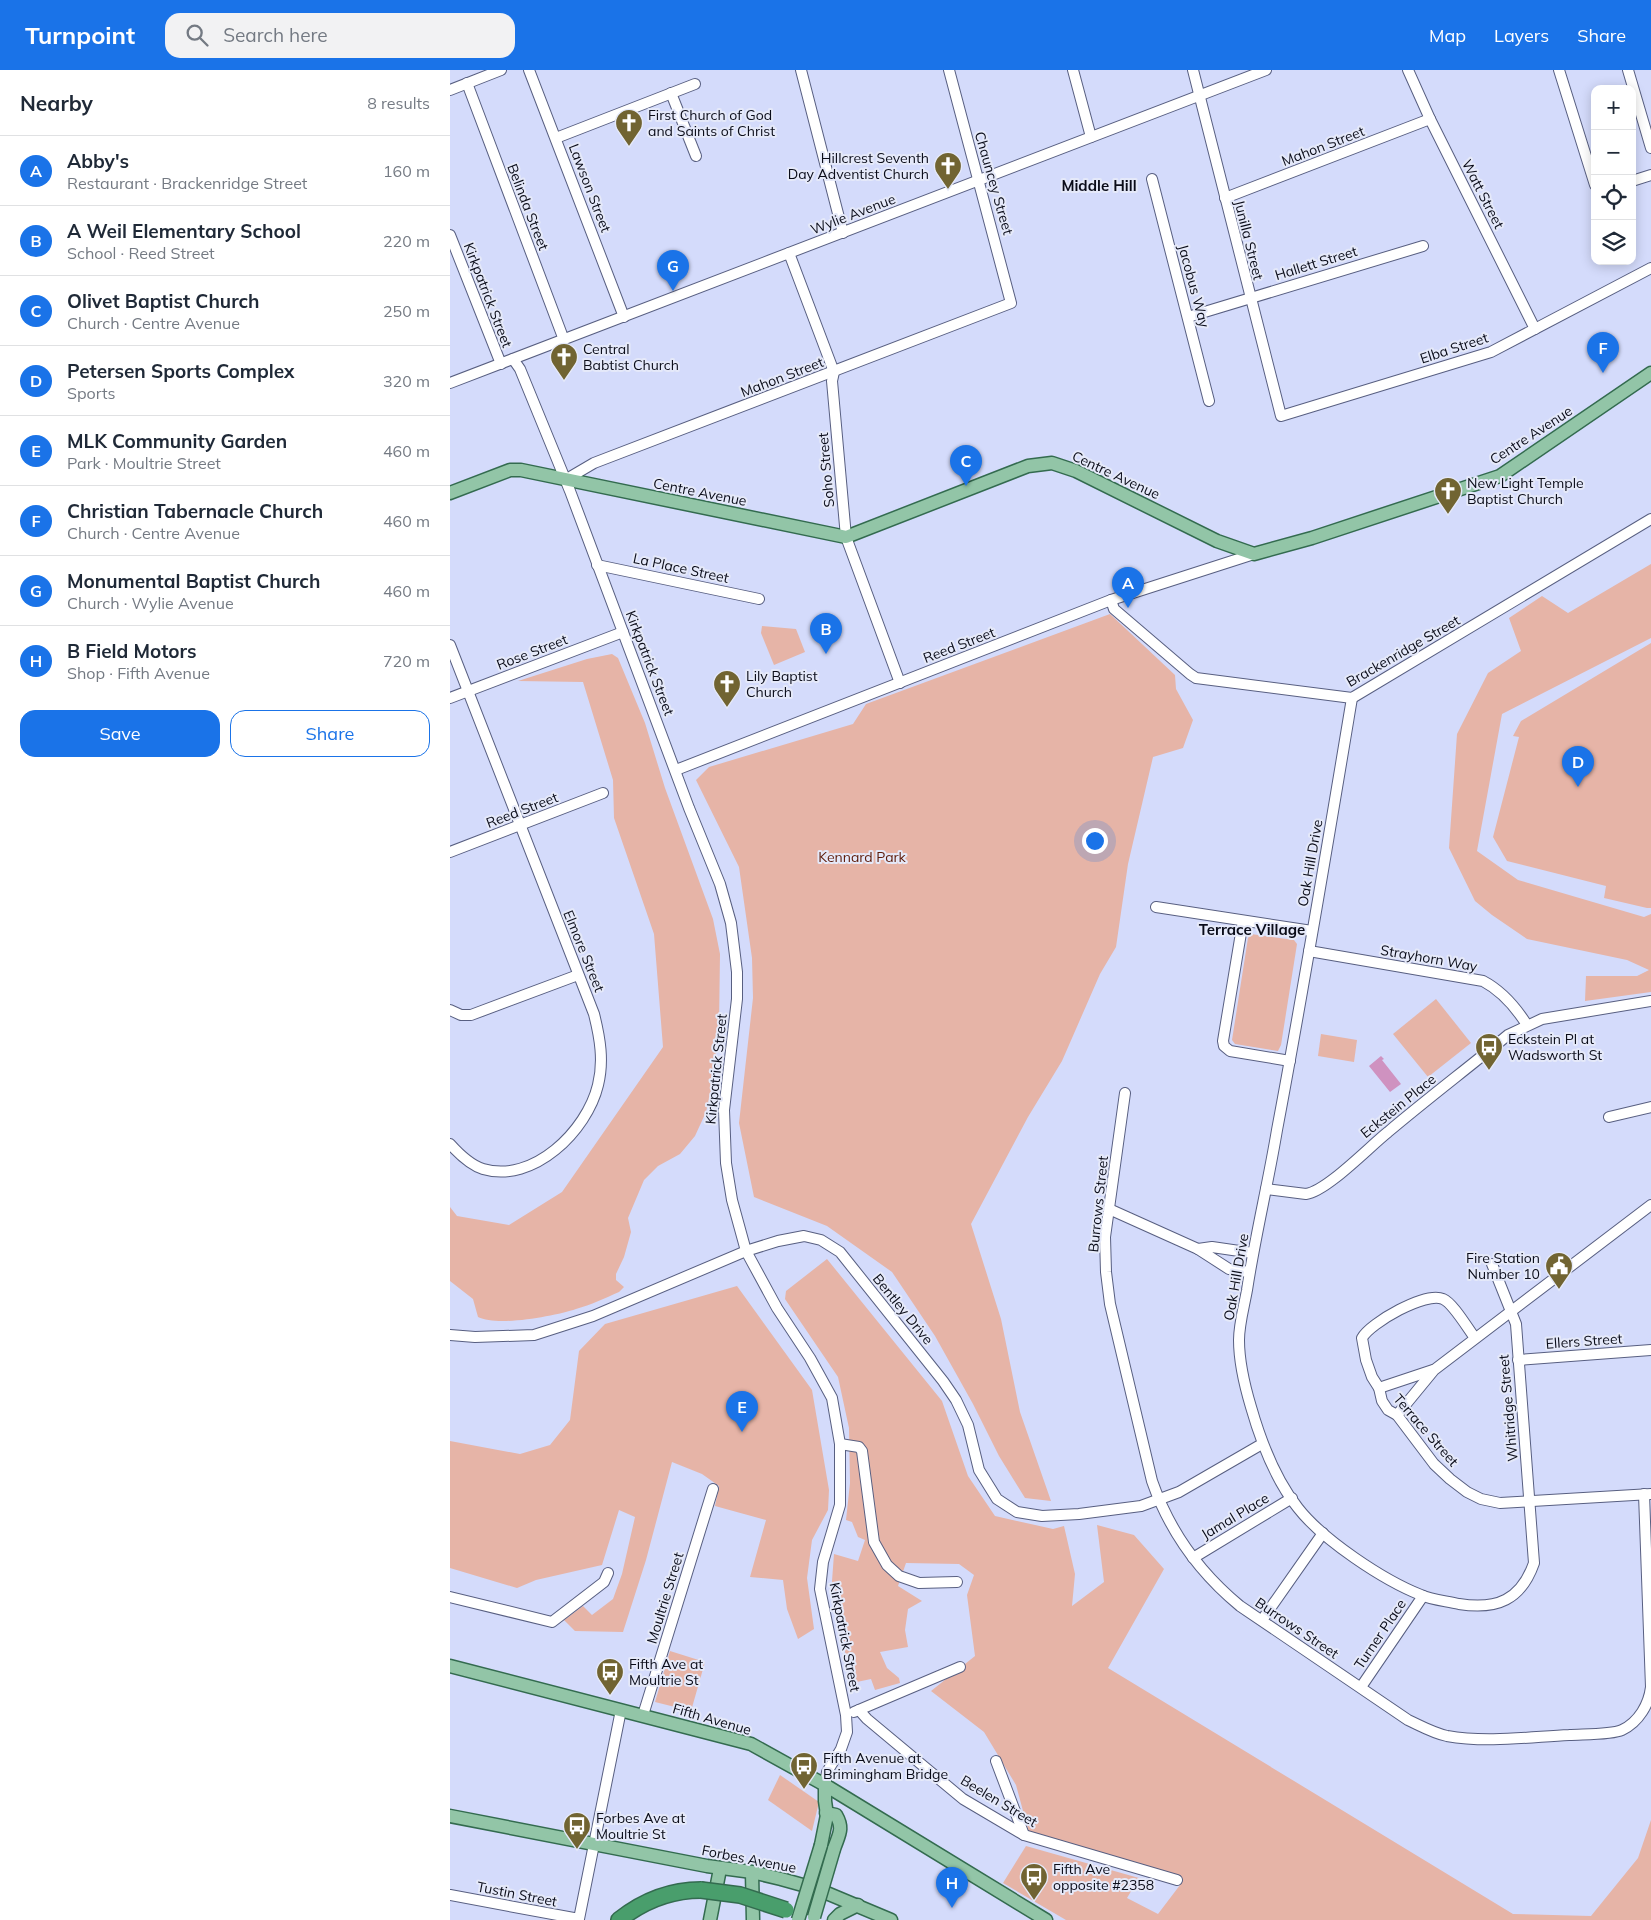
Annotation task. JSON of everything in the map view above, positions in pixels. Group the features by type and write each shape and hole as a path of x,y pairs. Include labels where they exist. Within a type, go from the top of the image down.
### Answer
{"highway":[{"path":"620,1920 657,1898 681,1891 701,1890 721,1891 740,1895 814,1920"}],"main road":[{"name":"Centre Avenue","path":"450,493 517,470 846,538 1028,466 1052,464 1076,471 1217,541 1254,554 1312,538 1500,476 1651,373"},
{"name":"Fifth Avenue","path":"450,1666 751,1744 825,1786 1046,1920"},
{"path":"798,1920 826,1824 825,1786"},
{"path":"814,1920 841,1828 836,1815 826,1813"},
{"name":"Forbes Avenue","path":"450,1816 720,1869 752,1872 802,1884 858,1904 891,1920"},
{"path":"710,1920 720,1869"},
{"path":"752,1872 753,1919"},
{"path":"834,1920 858,1904"}],"street":[{"path":"450,90 500,70"},
{"name":"Lawson Street","path":"529,70 624,317"},
{"path":"801,70 843,233"},
{"name":"Chauncey Street","path":"949,70 1011,303"},
{"path":"1073,70 1091,137"},
{"name":"Junilla Street","path":"1193,70 1281,416"},
{"name":"Wylie Avenue","path":"450,383 1266,70"},
{"name":"Watt Street","path":"1408,70 1430,119 1535,329"},
{"path":"1559,70 1592,175"},
{"path":"1628,70 1651,148"},
{"name":"Belinda Street","path":"467,83 564,340"},
{"path":"556,138 695,84"},
{"path":"671,93 696,156"},
{"name":"Mahon Street","path":"1225,198 1430,119"},
{"path":"1636,180 1651,175"},
{"name":"Jacobus Way","path":"1152,179 1209,401"},
{"name":"Kirkpatrick Street","path":"450,235 501,364"},
{"name":"Hallett Street","path":"1188,316 1422,246"},
{"name":"Soho Street","path":"789,253 834,372 833,390 846,538 900,683"},
{"name":"Elba Street","path":"1281,416 1491,352 1651,268"},
{"name":"Mahon Street","path":"565,480 594,463 1011,303"},
{"name":"Kirkpatrick Street","path":"513,360 520,369 528,387 565,480 720,884 731,923 737,972 737,999 725,1100 724,1143 732,1200 746,1251 777,1308 810,1358 832,1398 840,1444 840,1506 824,1562 820,1588 846,1715 847,1732 841,1749 827,1772 825,1786"},
{"name":"Brackenridge Street","path":"1111,600 1114,609 1196,678 1352,698 1651,519"},
{"name":"Reed Street","path":"676,770 1111,600 1254,554"},
{"name":"La Place Street","path":"597,565 759,599"},
{"name":"Rose Street","path":"450,698 623,632"},
{"name":"Elmore Street","path":"450,645 594,1014 602,1057 598,1087 586,1115 557,1148 537,1163 508,1171 482,1169 472,1164 450,1144"},
{"name":"Oak Hill Drive","path":"1352,698 1290,1061 1249,1272 1239,1341 1246,1388 1262,1444 1297,1507 1323,1533 1387,1579 1423,1596 1470,1605 1484,1605 1500,1603 1520,1590 1534,1563 1530,1502"},
{"name":"Reed Street","path":"450,852 603,793"},
{"path":"1156,907 1312,931"},
{"path":"1243,921 1222,1041 1224,1046 1230,1051 1290,1061"},
{"name":"Strayhorn Way","path":"1309,951 1483,981 1495,987 1506,997 1527,1025"},
{"path":"450,1010 472,1015 578,975"},
{"name":"Eckstein Place","path":"1266,1189 1306,1194 1312,1193 1325,1185 1388,1131 1508,1035 1527,1025 1542,1019 1651,1001"},
{"name":"Burrows Street","path":"1125,1093 1109,1209 1106,1246 1106,1272 1110,1304 1152,1481 1159,1500 1167,1517 1193,1558 1220,1590 1408,1720 1445,1736 1489,1739 1591,1734 1622,1730 1636,1719 1643,1710 1649,1699 1651,1688 1648,1494"},
{"path":"1609,1117 1651,1107"},
{"path":"1398,1415 1434,1370 1651,1205"},
{"path":"1109,1209 1198,1249 1229,1269 1249,1272"},
{"name":"Bentley Drive","path":"450,1335 475,1337 534,1335 593,1316 746,1251 778,1241 804,1236 821,1240 840,1252 943,1381 956,1400 968,1425 979,1470 997,1499 1017,1512 1042,1516 1079,1514 1142,1506 1179,1492 1262,1444"},
{"path":"1198,1249 1212,1247 1253,1253"},
{"name":"Whitridge Street","path":"1492,1264 1516,1324 1530,1502"},
{"name":"Terrace Street","path":"1475,1338 1448,1302 1443,1299 1427,1299 1407,1306 1372,1327 1362,1338 1366,1360 1372,1377 1379,1388 1382,1401 1388,1410 1398,1415 1434,1464 1466,1492 1481,1499 1500,1503 1648,1494"},
{"name":"Ellers Street","path":"1518,1360 1651,1350"},
{"path":"1379,1388 1434,1370"},
{"path":"840,1444 858,1447 862,1451 874,1542 887,1565 899,1576 919,1583 957,1582"},
{"name":"Moultrie Street","path":"643,1715 713,1489"},
{"name":"Jamal Place","path":"1193,1558 1292,1498"},
{"path":"1262,1620 1323,1533"},
{"path":"450,1597 552,1622 604,1582 608,1573"},
{"name":"Turner Place","path":"1361,1687 1423,1596"},
{"path":"846,1715 960,1667"},
{"path":"579,1919 621,1710"},
{"name":"Beelen Street","path":"859,1710 867,1719 962,1799 1024,1835 1177,1880"},
{"path":"996,1761 1024,1835"},
{"name":"Tustin Street","path":"450,1895 579,1919"}],"green space":[{"path":"1651,564 1651,638 1502,714 1477,851 1518,880 1644,917 1651,914 1651,992 1585,1001 1586,976 1637,976 1649,970 1627,960 1527,939 1475,901 1449,848 1457,734 1488,673 1521,651 1509,618 1542,596 1568,613"},
{"name":"Kennard Park","path":"1110,614 1175,675 1176,689 1193,720 1183,748 1153,757 1128,864 1116,947 1100,974 1062,1061 1028,1117 971,1224 1001,1319 1020,1412 1051,1501 1025,1498 999,1456 973,1404 935,1336 892,1272 827,1226 754,1197 739,1123 753,998 752,958 739,867 696,780 709,767 853,724 866,704"},
{"path":"762,626 796,629 805,652 774,665 761,633"},
{"path":"1651,643 1651,908 1647,908 1604,898 1606,886 1507,861 1493,837 1519,737 1513,736 1521,721"},
{"path":"612,654 618,658 645,723 665,788 713,919 720,954 719,1026 713,1082 706,1112 695,1136 680,1154 658,1166 644,1180 628,1218 631,1232 624,1257 616,1274 616,1280 624,1287 619,1292 587,1306 567,1312 512,1321 487,1320 478,1317 473,1299 450,1281 450,1207 457,1216 509,1225 562,1192 663,1047 654,934 614,818 613,780 583,682 518,681 587,659"},
{"path":"1251,934 1294,940 1297,944 1281,1045 1278,1051 1235,1044 1232,1040 1248,938"},
{"path":"1436,999 1471,1043 1428,1077 1393,1034"},
{"path":"1321,1034 1357,1040 1354,1062 1318,1056"},
{"path":"827,1259 942,1401 968,1476 995,1516 1053,1529 1064,1526 1075,1574 1072,1606 1104,1582 1097,1525 1134,1535 1164,1569 1108,1668 1513,1914 1591,1916 1638,1858 1651,1820 1651,1920 1066,1920 1003,1883 1026,1846 1139,1878 1127,1898 1158,1914 1180,1885 1178,1877 1135,1862 1029,1833 1016,1785 984,1732 931,1691 975,1656 967,1595 974,1575 959,1564 906,1563 898,1586 922,1601 908,1609 905,1630 908,1647 880,1652 887,1668 899,1678 900,1683 875,1690 871,1679 852,1683 832,1581 834,1554 858,1561 865,1540 858,1537 852,1522 846,1520 850,1483 849,1428 838,1377 785,1299 786,1291"},
{"path":"737,1286 812,1390 829,1490 828,1510 812,1540 807,1578 814,1629 798,1639 787,1609 783,1580 750,1577 766,1520 715,1506 719,1486 702,1474 672,1462 646,1560 623,1632 575,1631 564,1620 583,1606 592,1615 613,1599 622,1574 635,1517 619,1510 602,1565 536,1580 517,1588 450,1568 450,1441 520,1454 550,1445 570,1420 579,1351 605,1324"},
{"path":"670,1651 705,1662 691,1711 655,1702"},
{"path":"780,1775 819,1802 812,1831 768,1800"}],"shaded area":[{"path":"1381,1056 1384,1059 1382,1060 1401,1084 1390,1092 1369,1066"}],"place":[{"name":"First Church of God and Saints of Christ","path":"629,147"},
{"name":"Hillcrest Seventh Day Adventist Church","path":"948,190"},
{"name":"Monumental Baptist Church","path":"673,291"},
{"name":"Christian Tabernacle Church","path":"1603,373"},
{"name":"Central Babtist Church","path":"564,381"},
{"name":"Olivet Baptist Church","path":"966,486"},
{"name":"New Light Temple Baptist Church","path":"1448,515"},
{"name":"Abby's","path":"1128,608"},
{"name":"A Weil Elementary School","path":"826,654"},
{"name":"Lily Baptist Church","path":"727,708"},
{"name":"Petersen Sports Complex","path":"1578,787"},
{"name":"Eckstein Pl at Wadsworth St","path":"1489,1071"},
{"name":"Fire Station Number 10","path":"1559,1290"},
{"name":"MLK Community Garden","path":"742,1432"},
{"name":"Fifth Ave at Moultrie St","path":"610,1696"},
{"name":"Fifth Avenue at Brimingham Bridge","path":"804,1790"},
{"name":"Forbes Ave at Moultrie St","path":"577,1850"},
{"name":"Fifth Ave opposite #2358","path":"1034,1901"},
{"name":"B Field Motors","path":"952,1908"}],"district":[{"name":"Middle Hill","path":"1099,186"},
{"name":"Terrace Village","path":"1252,930"}]}
